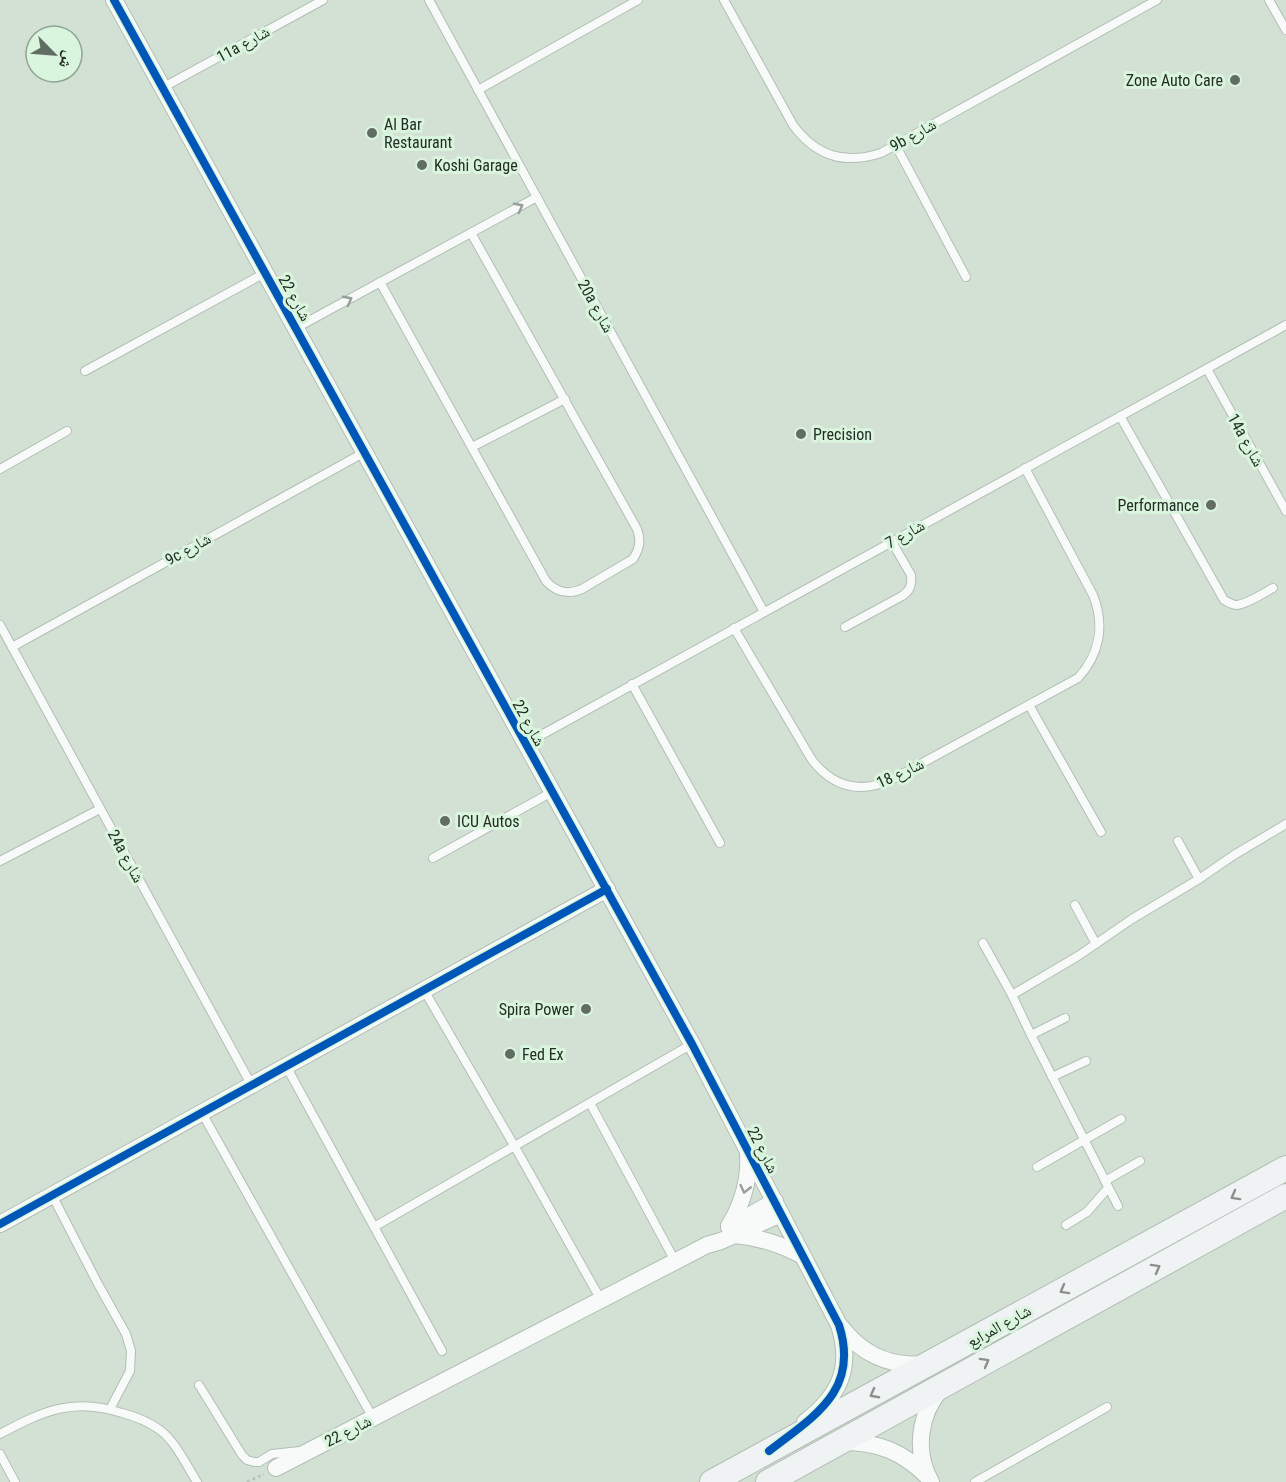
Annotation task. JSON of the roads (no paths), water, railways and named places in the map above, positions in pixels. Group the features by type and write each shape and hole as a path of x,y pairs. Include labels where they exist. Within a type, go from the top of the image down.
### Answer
{"main road":[{"name":"شارع المرابع","path":"712,1482 1286,1168"},
{"name":"شارع المرابع","path":"768,1482 1286,1196"}],"street":[{"name":"شارع 22","path":"114,0 692,1044 839,1325 852,1341 877,1358 899,1364 932,1363"},
{"path":"0,1224 607,889"},
{"name":"شارع 22","path":"731,1231 746,1189 748,1148"},
{"name":"شارع 22","path":"276,1468 778,1208"},
{"name":"شارع 22","path":"731,1231 776,1243 801,1255"},
{"name":"شارع 22","path":"769,1451 818,1412 831,1398 844,1364 844,1344 839,1325"},
{"path":"929,1480 923,1464 921,1435 929,1407 946,1384"},
{"path":"841,1442 868,1443 893,1451 916,1465 929,1480"}],"lane":[{"name":"11a شارع","path":"162,88 323,0"},
{"name":"20a شارع","path":"429,0 764,612"},
{"path":"478,90 638,0"},
{"name":"9b شارع","path":"724,0 800,135 809,143 832,155 844,158 881,153 1157,0"},
{"path":"1269,0 1286,30"},
{"path":"895,144 966,277"},
{"path":"296,328 537,197"},
{"path":"380,282 546,581 559,591 567,593 582,589 633,559 640,544 638,529 471,233"},
{"path":"85,371 265,273"},
{"name":"شارع 7","path":"525,744 1286,325"},
{"name":"14a شارع","path":"1207,369 1286,511"},
{"path":"472,447 565,399"},
{"path":"1120,416 1224,600 1238,605 1273,588"},
{"path":"0,469 67,431"},
{"name":"9c شارع","path":"12,646 365,452"},
{"name":"شارع 18","path":"734,628 819,769 838,782 860,788 872,787 893,780 1078,678 1096,650 1100,628 1093,595 1025,468"},
{"path":"845,627 907,593 912,581 911,575 892,542"},
{"name":"24a شارع","path":"0,625 252,1086"},
{"path":"632,684 720,843"},
{"path":"1029,705 1101,832"},
{"path":"433,858 552,792"},
{"path":"0,861 100,809"},
{"path":"1012,995 1286,824"},
{"path":"1178,841 1199,879"},
{"path":"1075,905 1096,944"},
{"path":"983,943 1012,995 1118,1206"},
{"path":"424,990 601,1300"},
{"path":"1031,1035 1065,1018"},
{"path":"374,1227 692,1044"},
{"path":"1052,1077 1086,1061"},
{"path":"286,1066 442,1351"},
{"path":"590,1103 675,1261"},
{"path":"202,1113 373,1418"},
{"path":"1037,1167 1121,1119"},
{"path":"1066,1225 1098,1202 1107,1184 1140,1161"},
{"path":"52,1195 126,1334 131,1351 130,1371 110,1409"},
{"path":"199,1385 247,1460 259,1462 272,1454 312,1449"},
{"path":"0,1434 30,1418 57,1408 91,1406 110,1409 132,1416 160,1430 171,1441 197,1482"},
{"path":"975,1482 1107,1407"},
{"path":"0,1454 15,1482"}],"place":[{"name":"Zone Auto Care","path":"1235,80"},
{"name":"Al Bar Restaurant","path":"372,133"},
{"name":"Koshi Garage","path":"422,165"},
{"name":"Precision","path":"801,434"},
{"name":"Performance","path":"1211,505"},
{"name":"ICU Autos","path":"445,821"},
{"name":"Spira Power","path":"586,1009"},
{"name":"Fed Ex","path":"510,1054"}]}
